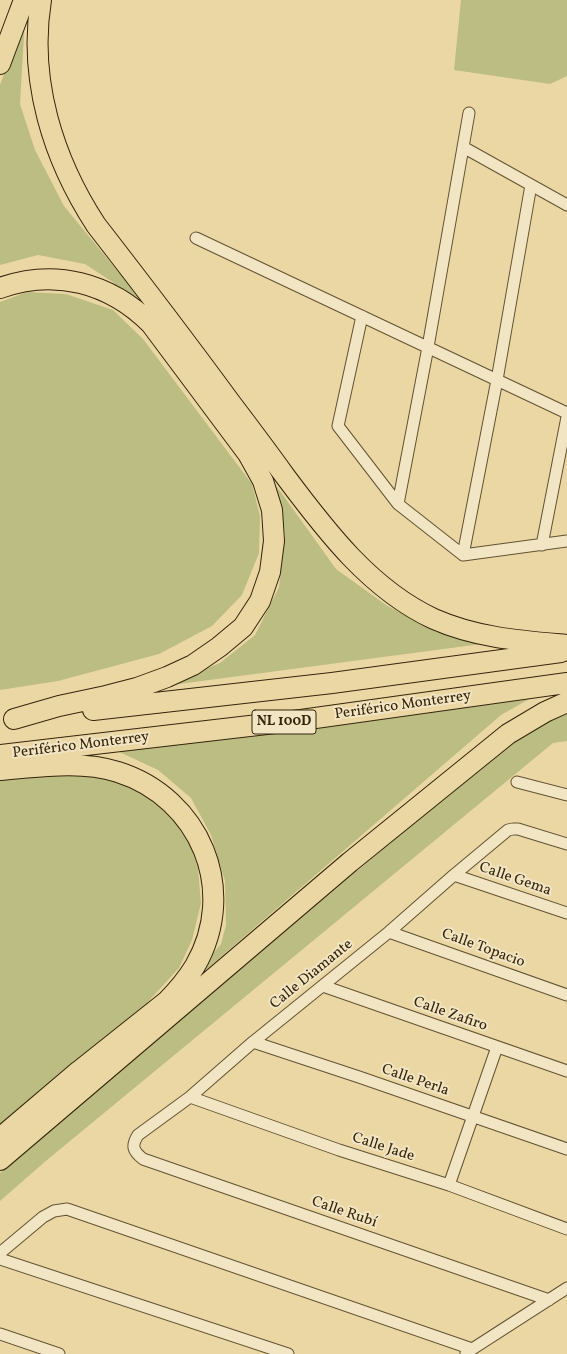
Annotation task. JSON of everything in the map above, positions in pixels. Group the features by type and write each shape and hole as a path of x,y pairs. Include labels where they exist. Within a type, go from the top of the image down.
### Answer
{"highway":[{"path":"0,64 24,0"},
{"path":"41,0 38,22 38,56 43,98 54,141 72,184 83,205 96,225 204,366 309,508 342,548 373,578 403,600 434,619 472,633 492,637 567,645"},
{"path":"0,288 34,280 55,279 76,282 104,290 129,304 140,313 151,324 248,454 263,481 272,510 274,541 270,572 260,601 243,627 219,647 193,665 143,686 7,720"},
{"name":"NL 100D","path":"7,720 332,683 567,651"},
{"name":"Periférico Monterrey","path":"0,756 300,720 567,684"},
{"path":"0,1160 350,862 502,738 545,712 567,702"},
{"path":"0,770 73,765 88,766 117,772 144,783 157,791 173,805 196,834 203,846 208,861 213,891 211,921 205,943 196,965 178,990 167,1001 79,1071 0,1138"}],"street":[{"path":"398,504 470,112"},
{"path":"463,147 567,205"},
{"path":"464,554 497,380 530,184"},
{"path":"196,238 567,413"},
{"path":"362,316 338,426 398,504 464,554 567,541"},
{"path":"542,545 567,417"},
{"path":"518,782 567,795"},
{"name":"Calle Diamante","path":"134,1147 134,1141 138,1135 190,1096 253,1042 389,932 508,830 518,829 567,844"},
{"name":"Calle Gema","path":"454,875 567,913"},
{"name":"Calle Topacio","path":"389,932 567,995"},
{"name":"Calle Zafiro","path":"323,986 567,1071"},
{"name":"Calle Perla","path":"253,1042 567,1149"},
{"path":"449,1185 497,1047"},
{"name":"Calle Jade","path":"190,1096 340,1150 449,1185 567,1229"},
{"name":"Calle Rubí","path":"134,1147 137,1154 143,1159 549,1300"},
{"path":"0,1253 43,1217 54,1211 67,1209 468,1351 567,1288"},
{"path":"0,1258 288,1354"},
{"path":"0,1334 59,1354"}],"green space":[{"path":"461,0 567,0 567,76 550,84 454,70"},
{"path":"25,18 20,104 35,150 64,206 143,302 85,264 38,255 0,265 0,85"},
{"path":"27,292 66,294 113,310 143,339 252,484 260,516 259,553 242,595 212,626 159,654 58,681 0,690 0,302"},
{"path":"275,484 336,569 386,605 436,632 489,643 164,686 220,663 255,635 279,587 285,534"},
{"path":"531,698 501,715 180,992 221,944 226,925 225,881 211,835 191,798 158,770 113,749"},
{"path":"567,710 567,741 553,743 47,1160 0,1201 0,1173 519,734"},
{"path":"54,773 103,776 144,790 168,810 188,837 198,869 201,903 192,940 179,968 147,1003 0,1125 0,778"}]}
